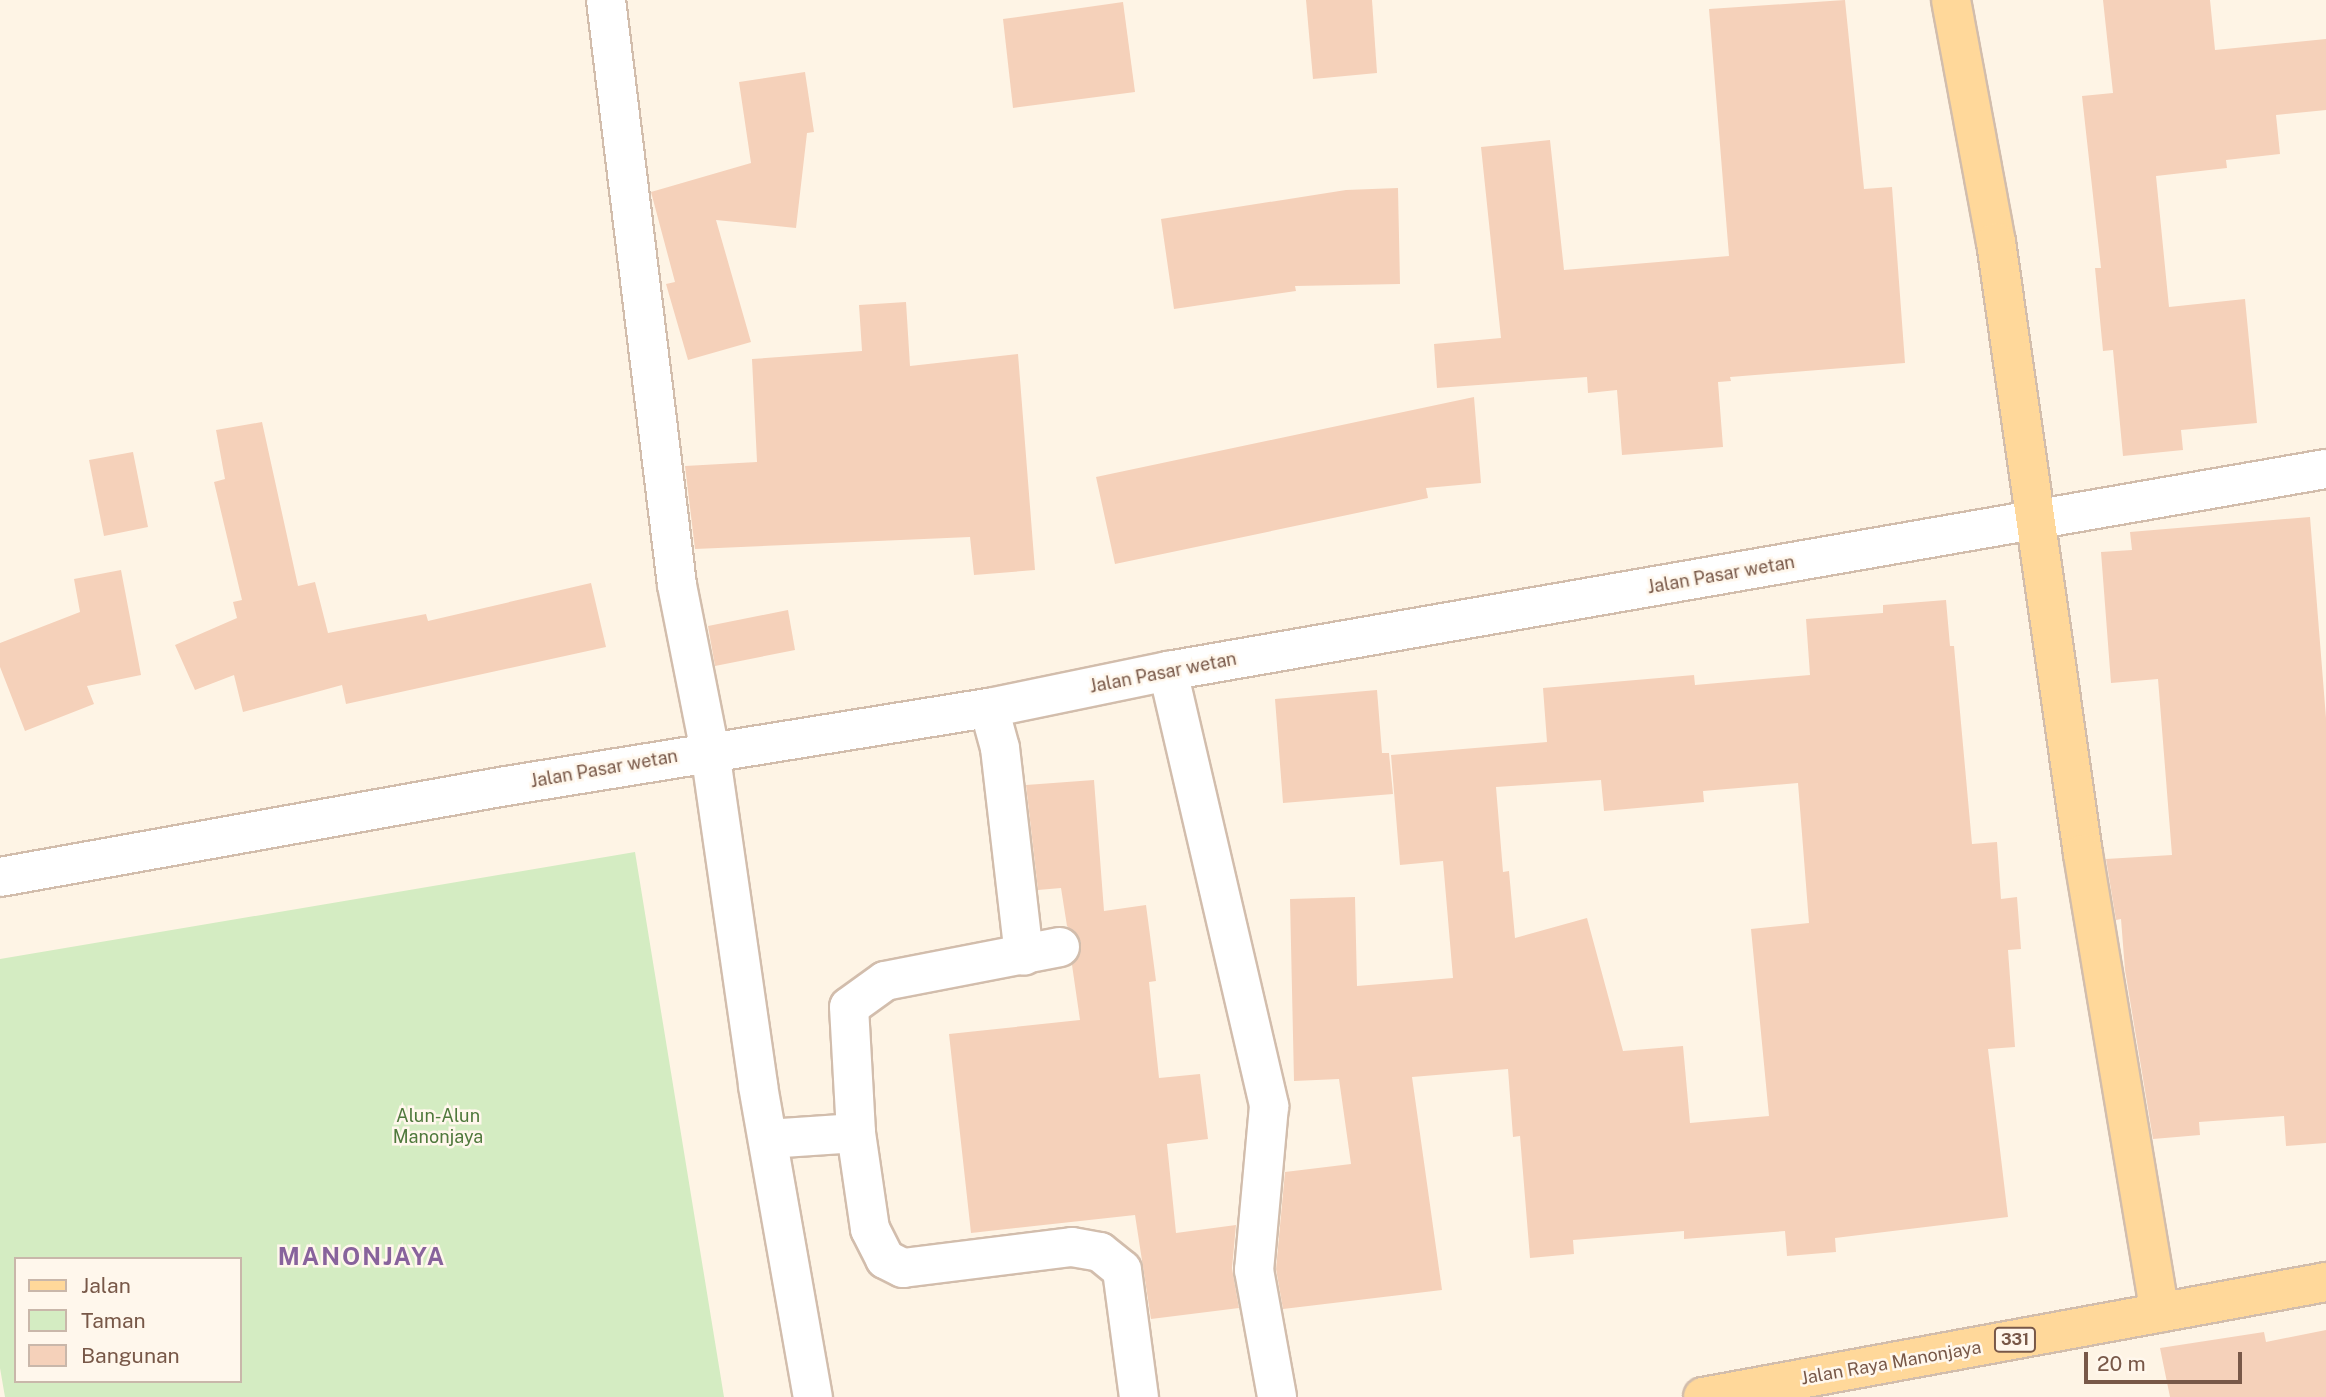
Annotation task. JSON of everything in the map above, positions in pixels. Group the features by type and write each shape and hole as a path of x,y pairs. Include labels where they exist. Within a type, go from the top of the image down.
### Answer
{"main road":[{"path":"1951,0 1996,242 2038,520 2083,854 2160,1313"},
{"name":"Jalan Raya Manonjaya","path":"1703,1397 2326,1282"}],"street":[{"path":"606,0 677,585 710,751 768,1139 813,1397"},
{"name":"Jalan Pasar wetan","path":"0,877 710,751 989,709 1168,671 2326,469"},
{"path":"1168,671 1269,1106 1254,1270 1277,1397"},
{"path":"989,709 1000,748 1042,951 885,981 849,1007 856,1133 870,1228 885,1259 903,1268 1072,1247 1100,1252 1122,1270 1139,1397"},
{"path":"768,1139 856,1133"}],"green space":[{"name":"Alun-Alun Manonjaya","path":"635,852 724,1397 5,1397 0,1368 0,959"}],"building":[{"path":"1306,0 1372,0 1377,73 1313,79"},
{"path":"1845,0 1864,189 1892,187 1905,363 1730,377 1731,381 1718,382 1723,447 1622,455 1617,390 1588,393 1587,377 1437,388 1434,344 1501,338 1481,147 1550,140 1564,270 1729,256 1709,9"},
{"path":"2103,0 2210,0 2215,50 2326,39 2326,110 2276,115 2280,154 2226,160 2227,168 2156,176 2169,307 2245,299 2257,423 2181,430 2183,450 2123,456 2113,350 2103,351 2095,268 2101,268 2082,96 2113,93"},
{"path":"1123,2 1135,92 1013,108 1003,19"},
{"path":"805,72 814,132 807,133 796,228 716,220 751,342 688,360 666,284 675,282 651,192 751,163 739,82"},
{"path":"1398,188 1400,284 1295,286 1296,291 1174,309 1161,219 1346,190"},
{"path":"906,302 910,366 1018,354 1035,570 974,575 970,537 695,549 685,466 757,462 752,359 862,351 859,305"},
{"path":"1474,397 1481,483 1426,488 1428,498 1115,564 1096,477"},
{"path":"262,422 298,586 315,582 328,633 426,614 428,621 591,583 606,647 346,704 342,685 243,712 234,675 195,690 175,645 237,618 233,602 242,600 214,482 225,479 216,430"},
{"path":"133,452 148,527 104,536 89,460"},
{"path":"2310,517 2326,718 2326,1143 2286,1146 2284,1116 2199,1122 2200,1135 2153,1139 2125,970 2121,919 2116,920 2106,859 2172,855 2158,679 2111,683 2101,552 2132,550 2130,532"},
{"path":"121,570 141,675 87,686 94,704 25,731 0,667 0,643 80,612 74,579"},
{"path":"1946,600 1950,646 1954,646 1972,844 1997,842 2001,899 2017,897 2021,949 2008,950 2015,1047 1988,1049 2008,1217 1835,1238 1836,1252 1787,1256 1785,1231 1684,1239 1684,1231 1573,1240 1574,1254 1530,1258 1520,1136 1513,1137 1508,1069 1412,1077 1442,1290 1283,1309 1276,1269 1285,1172 1351,1164 1339,1079 1294,1081 1290,899 1355,897 1357,986 1453,978 1443,861 1400,865 1391,755 1547,742 1543,688 1694,675 1695,685 1810,675 1806,619 1883,613 1883,605","holes":["1601,780 1604,811 1704,802 1703,791 1798,783 1809,923 1751,929 1769,1116 1690,1123 1683,1046 1623,1051 1587,918 1515,938 1509,871 1503,872 1496,787"]},
{"path":"788,610 795,650 715,666 708,626"},
{"path":"1377,690 1382,753 1389,753 1393,794 1283,803 1275,699"},
{"path":"1094,780 1104,911 1146,905 1156,981 1149,982 1159,1078 1200,1074 1208,1139 1167,1144 1176,1233 1236,1225 1232,1268 1239,1308 1151,1319 1135,1215 971,1233 949,1034 1080,1020 1072,965 1080,955 1081,942 1067,926 1061,888 1038,890 1026,785"},
{"path":"2326,1330 2326,1397 2170,1397 2160,1348 2264,1332 2266,1342"}],"district":[{"name":"MANONJAYA","path":"362,1257"}]}
